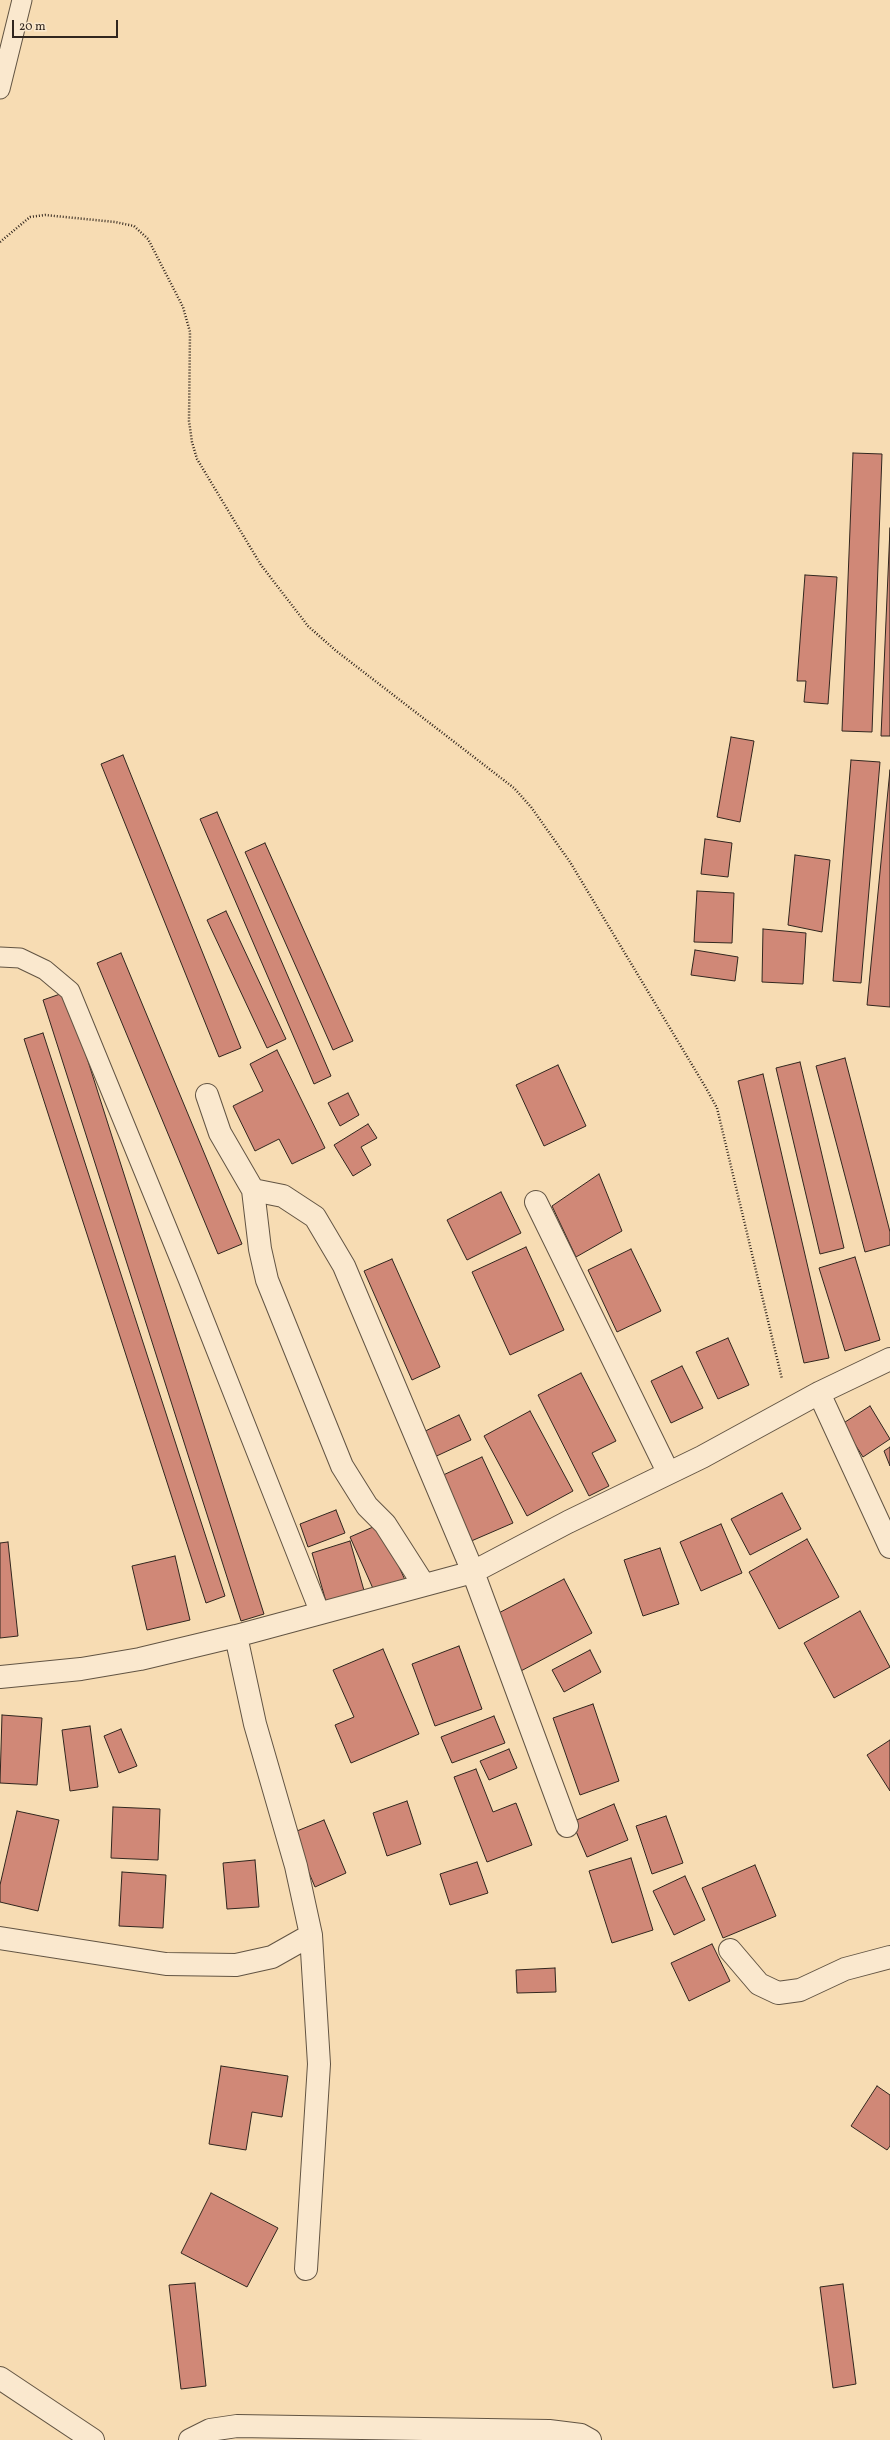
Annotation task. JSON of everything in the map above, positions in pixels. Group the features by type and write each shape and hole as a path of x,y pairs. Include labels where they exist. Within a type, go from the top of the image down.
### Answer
{"street":[{"path":"207,1095 220,1133 253,1190 260,1249 267,1280 342,1466 367,1506 386,1524 424,1585"},
{"path":"253,1190 283,1196 315,1217 344,1266 473,1572 567,1826"},
{"path":"536,1202 668,1472"},
{"path":"0,1676 81,1669 132,1660 236,1636 473,1572 668,1472 702,1457 819,1393 890,1358"},
{"path":"819,1393 890,1547"},
{"path":"236,1636 255,1724 296,1866 311,1935 318,2064 306,2269"},
{"path":"0,1938 166,1964 236,1965 272,1957 311,1935"},
{"path":"730,1950 759,1984 778,1993 800,1990 845,1969 890,1957"},
{"path":"0,2378 93,2440"},
{"path":"190,2440 210,2430 237,2426 548,2431 581,2436 590,2440"}],"lane":[{"path":"0,89 22,0"},
{"path":"0,957 20,958 45,970 70,991 188,1279 320,1613"}],"path":[{"path":"0,242 30,217 45,215 116,222 134,226 148,239 183,307 190,332 189,421 192,442 198,459 261,564 308,626 335,650 514,788 553,836 717,1108 789,1409"}],"building":[{"path":"853,453 882,454 872,732 842,731"},
{"path":"890,528 890,736 881,736"},
{"path":"805,575 837,577 828,704 804,702 806,681 797,681"},
{"path":"731,737 754,741 740,822 717,817"},
{"path":"123,755 241,1048 219,1057 101,764"},
{"path":"851,760 880,762 861,983 833,981"},
{"path":"890,770 890,1007 867,1005"},
{"path":"217,812 331,1076 314,1084 200,819"},
{"path":"705,839 732,843 728,877 701,874"},
{"path":"265,843 353,1041 333,1050 245,852"},
{"path":"795,855 830,860 822,932 788,925"},
{"path":"697,891 734,893 732,943 694,942"},
{"path":"226,911 286,1039 267,1048 207,920"},
{"path":"763,929 806,933 803,984 762,982"},
{"path":"695,950 738,957 735,981 691,975"},
{"path":"121,953 242,1244 218,1254 97,963"},
{"path":"66,992 264,1614 241,1621 43,1000"},
{"path":"43,1033 225,1596 206,1603 24,1039"},
{"path":"277,1050 325,1148 292,1164 279,1139 255,1151 233,1106 263,1091 250,1064"},
{"path":"845,1058 890,1232 890,1245 865,1252 816,1066"},
{"path":"800,1062 844,1248 820,1254 776,1068"},
{"path":"558,1065 586,1126 544,1146 516,1085"},
{"path":"763,1074 829,1358 804,1363 738,1081"},
{"path":"348,1093 359,1115 340,1126 328,1103"},
{"path":"368,1124 377,1138 361,1147 371,1165 353,1176 334,1145"},
{"path":"599,1174 622,1231 576,1257 552,1206"},
{"path":"501,1192 521,1233 467,1260 447,1220"},
{"path":"526,1247 564,1330 510,1355 472,1272"},
{"path":"631,1249 661,1311 617,1332 588,1270"},
{"path":"855,1257 880,1340 845,1351 819,1268"},
{"path":"392,1259 440,1367 412,1380 364,1271"},
{"path":"728,1338 749,1385 718,1399 696,1352"},
{"path":"682,1366 703,1408 671,1423 651,1381"},
{"path":"581,1373 616,1441 592,1453 609,1486 589,1496 538,1395"},
{"path":"870,1406 890,1439 863,1457 842,1424"},
{"path":"530,1411 573,1491 527,1516 484,1436"},
{"path":"459,1415 471,1440 428,1460 417,1435"},
{"path":"890,1447 890,1466 884,1451"},
{"path":"482,1457 513,1523 469,1542 439,1477"},
{"path":"782,1493 801,1529 750,1555 731,1519"},
{"path":"336,1510 345,1533 308,1547 300,1524"},
{"path":"380,1524 405,1580 375,1593 350,1537"},
{"path":"721,1524 742,1573 701,1591 680,1542"},
{"path":"807,1539 839,1597 779,1629 749,1572"},
{"path":"350,1541 365,1594 327,1605 312,1553"},
{"path":"8,1542 18,1636 0,1638 0,1543"},
{"path":"660,1548 679,1604 643,1616 624,1560"},
{"path":"175,1556 190,1620 147,1630 132,1566"},
{"path":"564,1579 592,1633 519,1672 491,1617"},
{"path":"860,1611 890,1667 834,1698 804,1643"},
{"path":"459,1646 482,1709 435,1726 412,1664"},
{"path":"383,1649 419,1734 351,1763 335,1725 354,1717 333,1670"},
{"path":"590,1650 601,1672 564,1692 552,1670"},
{"path":"593,1704 619,1781 580,1795 553,1718"},
{"path":"2,1715 42,1718 37,1785 0,1783"},
{"path":"494,1716 505,1743 452,1763 441,1737"},
{"path":"90,1726 98,1787 70,1791 62,1730"},
{"path":"121,1729 137,1766 119,1773 104,1736"},
{"path":"890,1740 890,1791 867,1755"},
{"path":"509,1749 517,1768 489,1780 480,1761"},
{"path":"476,1769 493,1812 516,1803 532,1845 487,1862 454,1777"},
{"path":"407,1801 421,1844 387,1856 373,1813"},
{"path":"614,1804 628,1840 587,1857 572,1822"},
{"path":"113,1807 160,1809 158,1860 111,1858"},
{"path":"17,1811 59,1820 38,1911 0,1902 0,1885"},
{"path":"666,1816 683,1863 652,1874 636,1826"},
{"path":"324,1820 346,1873 315,1887 292,1833"},
{"path":"631,1858 653,1930 612,1943 589,1871"},
{"path":"255,1860 259,1907 227,1909 223,1863"},
{"path":"477,1862 488,1893 450,1905 440,1874"},
{"path":"755,1865 776,1916 723,1938 702,1888"},
{"path":"122,1872 166,1875 163,1928 119,1926"},
{"path":"685,1876 705,1920 674,1935 653,1891"},
{"path":"712,1944 730,1981 689,2001 671,1963"},
{"path":"555,1968 556,1992 517,1993 516,1970"},
{"path":"221,2066 288,2076 282,2117 252,2112 246,2150 209,2144"},
{"path":"877,2086 890,2095 890,2146 887,2150 851,2126"},
{"path":"211,2193 278,2228 247,2287 181,2253"},
{"path":"195,2283 206,2386 181,2389 169,2285"},
{"path":"843,2284 856,2384 833,2388 820,2287"}]}
